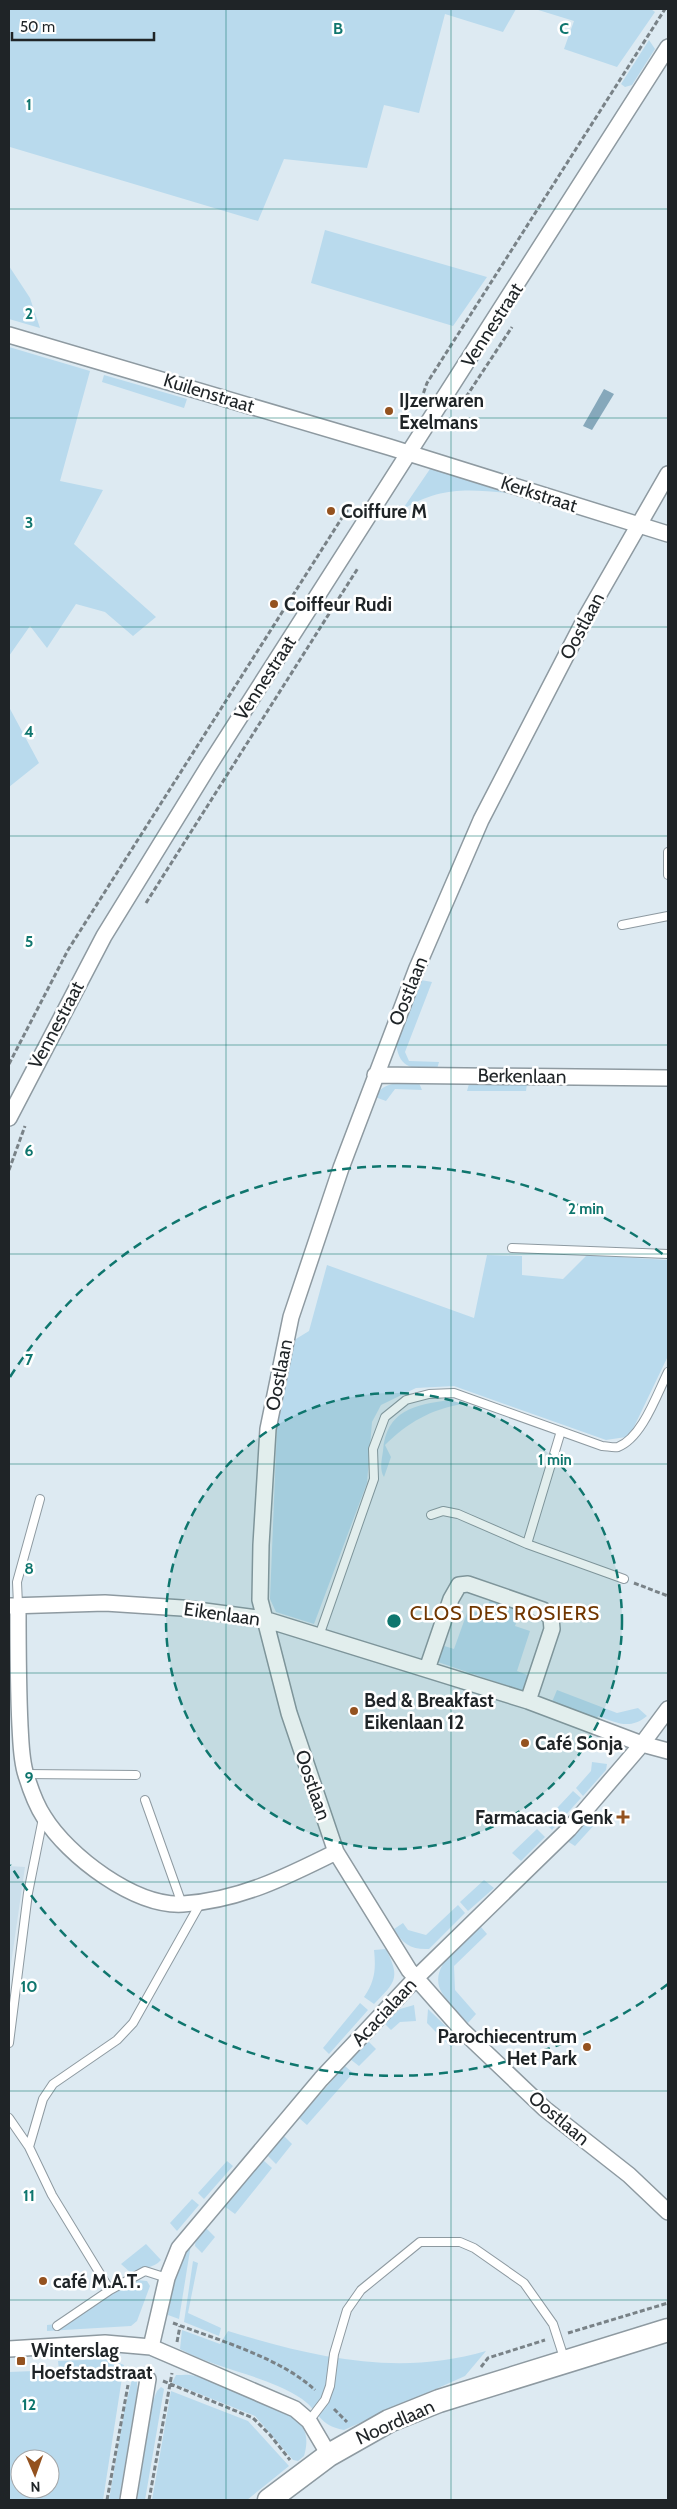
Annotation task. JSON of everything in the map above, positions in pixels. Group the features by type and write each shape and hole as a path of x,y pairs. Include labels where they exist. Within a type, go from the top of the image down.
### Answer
{"street":[{"name":"Vennestraat","path":"9,1118 104,936 208,766 668,46"},
{"name":"Kuilenstraat","path":"9,335 409,453"},
{"name":"Kerkstraat","path":"409,453 668,534"},
{"name":"Oostlaan","path":"668,474 586,617 481,820 417,968 375,1075 291,1317 268,1429 260,1554 260,1600 289,1713 336,1852 391,1942 416,1978 462,2030 545,2109 629,2175 668,2212"},
{"name":"Berkenlaan","path":"375,1075 668,1078"},
{"path":"427,1669 451,1599 459,1585 468,1584 543,1610 551,1618 552,1628 528,1701"},
{"name":"Eikenlaan","path":"14,1606 106,1603 182,1608 264,1619 528,1701 642,1744 668,1751"},
{"path":"14,1606 14,1726 26,1774 43,1816 63,1841 88,1864 137,1894 182,1904 225,1898 270,1885 336,1852"},
{"name":"Acacialaan","path":"151,2347 167,2278 179,2248 321,2079 416,1978 543,1856 642,1744 668,1709"},
{"name":"Noordlaan","path":"269,2500 328,2455 389,2421 439,2401 668,2330"},
{"path":"9,2349 105,2343 151,2347 295,2409 309,2421 328,2455"},
{"path":"128,2500 148,2379"}],"lane":[{"path":"668,852 668,875"},
{"path":"622,925 668,916"},
{"path":"512,1248 668,1254"},
{"path":"319,1636 374,1479 373,1449 385,1418 406,1400 429,1394 454,1393 602,1446 616,1447 631,1440 641,1427 668,1372"},
{"path":"527,1544 562,1431"},
{"path":"14,1606 17,1582 40,1499"},
{"path":"431,1515 443,1511 458,1514 527,1544 624,1579"},
{"path":"26,1774 136,1775"},
{"path":"145,1800 182,1904"},
{"path":"9,2043 28,1893 43,1816"},
{"path":"28,2148 43,2099 53,2084 117,2040 133,2022 202,1901"},
{"path":"9,2118 28,2148 52,2195 110,2290"},
{"path":"309,2421 325,2400 330,2386 334,2354 347,2310 361,2290 420,2242 432,2240 460,2242 474,2248 524,2283 553,2324 566,2362"},
{"path":"56,2326 110,2290 145,2271 167,2278"}],"path":[{"path":"419,404 427,383 665,9"},
{"path":"145,906 360,564"},
{"path":"9,1170 26,1123"},
{"path":"624,1579 668,1596"},
{"path":"158,2318 279,2364 300,2376 353,2429"},
{"path":"176,2347 180,2326"},
{"path":"149,2500 171,2377"},
{"path":"107,2500 129,2381"},
{"path":"164,2382 253,2418 270,2435 294,2466"}],"shaded area":[{"path":"9,9 516,9 503,32 445,14 419,113 384,105 367,168 284,159 258,221 10,147 9,149"},
{"path":"535,9 651,9 655,12 617,67 564,49 574,21"},
{"path":"649,40 655,49 632,85 625,87 621,84"},
{"path":"325,230 487,277 453,326 311,283"},
{"path":"9,266 30,298 40,328 9,319"},
{"path":"9,347 90,371 60,481 103,490 74,544 156,617 133,636 105,612 76,604 47,648 30,626 9,656"},
{"path":"104,375 187,399 184,408 102,382"},
{"path":"604,389 614,394 592,430 583,426"},
{"path":"430,469 507,493 453,491 428,497 402,510"},
{"path":"9,707 39,763 9,787"},
{"path":"421,980 432,982 405,1052 409,1061 439,1062 437,1069 415,1068 405,1064 398,1053 396,1044"},
{"path":"419,1083 422,1090 395,1089 386,1101 375,1097 383,1088 389,1085"},
{"path":"469,1084 527,1084 526,1091 467,1091"},
{"path":"487,1255 522,1256 522,1275 563,1279 587,1255 668,1260 668,1356 632,1431 626,1437 606,1440 454,1386 416,1388 381,1405 372,1422 367,1483 314,1624 276,1612 270,1599 277,1427 291,1342 309,1331 327,1265 474,1318"},
{"path":"449,1400 463,1404 440,1409 420,1418 385,1445 391,1457 384,1477 381,1464 385,1437 396,1418 404,1412 425,1404"},
{"path":"490,1599 521,1609 515,1626 530,1631 517,1671 530,1676 525,1692 435,1661 441,1645 454,1649 468,1610 485,1615"},
{"path":"557,1690 617,1713 638,1708 647,1716 635,1723 629,1724 617,1723 598,1716 596,1720 552,1702"},
{"path":"592,1762 607,1764 606,1770 583,1796 576,1788 591,1771"},
{"path":"573,1791 581,1798 552,1830 544,1822"},
{"path":"588,1818 596,1823 575,1846 567,1841"},
{"path":"537,1829 545,1837 521,1861 512,1853"},
{"path":"9,1866 25,1867 9,1978"},
{"path":"484,1880 494,1888 468,1911 460,1902"},
{"path":"458,1905 465,1913 429,1949 408,1945 400,1939 394,1929 403,1923 408,1930 426,1935"},
{"path":"481,1927 487,1934 454,1966 455,1990 476,2014 468,2023 442,1993 438,1983 439,1974 449,1956"},
{"path":"386,1949 393,1967 393,1980 391,1985 374,2004 364,1997 374,1975 374,1950"},
{"path":"360,2003 368,2010 329,2054 323,2048"},
{"path":"414,2005 416,2021 400,2022 391,2030 384,2023 400,2009"},
{"path":"428,2009 460,2040 451,2047 427,2023"},
{"path":"368,2041 376,2049 359,2066 350,2059"},
{"path":"345,2066 353,2073 307,2125 299,2118"},
{"path":"284,2136 292,2144 276,2164 267,2155"},
{"path":"263,2160 272,2168 235,2214 224,2206"},
{"path":"227,2161 233,2166 204,2199 198,2193"},
{"path":"192,2199 199,2205 177,2231 170,2223"},
{"path":"205,2227 215,2237 202,2253 195,2246 196,2238"},
{"path":"146,2244 161,2260 154,2265 131,2273 121,2264"},
{"path":"191,2244 179,2319 168,2315 169,2306 178,2269"},
{"path":"193,2261 198,2263 188,2313 221,2328 219,2336 184,2322"},
{"path":"137,2280 147,2281 150,2286 137,2321 131,2326 47,2331 47,2325 66,2323 71,2318"},
{"path":"182,2330 220,2344 228,2331 324,2356 388,2363 453,2359 486,2351 465,2376 344,2430 329,2425 302,2399 288,2391 180,2349"},
{"path":"109,2359 124,2365 103,2500 9,2500 9,2372 59,2370 58,2361"},
{"path":"133,2375 137,2377 137,2391 119,2500 109,2500 124,2412"},
{"path":"176,2375 193,2375 220,2384 253,2396 283,2411 304,2429 306,2448 304,2456 298,2461 293,2460 255,2416 172,2383"},
{"path":"161,2387 164,2389 145,2500 137,2500 153,2401"},
{"path":"171,2391 248,2421 289,2466 247,2500 152,2500"}],"place":[{"name":"IJzerwaren Exelmans","path":"389,411"},
{"name":"Coiffure M","path":"331,511"},
{"name":"Coiffeur Rudi","path":"274,604"},
{"name":"Bed & Breakfast Eikenlaan 12","path":"354,1711"},
{"name":"Café Sonja","path":"525,1743"},
{"name":"Farmacacia Genk","path":"623,1817"},
{"name":"Parochiecentrum Het Park","path":"587,2047"},
{"name":"café M.A.T.","path":"43,2281"},
{"name":"Winterslag Hoefstadstraat","path":"21,2361"}],"district":[{"name":"CLOS DES ROSIERS","path":"505,1613"}]}
